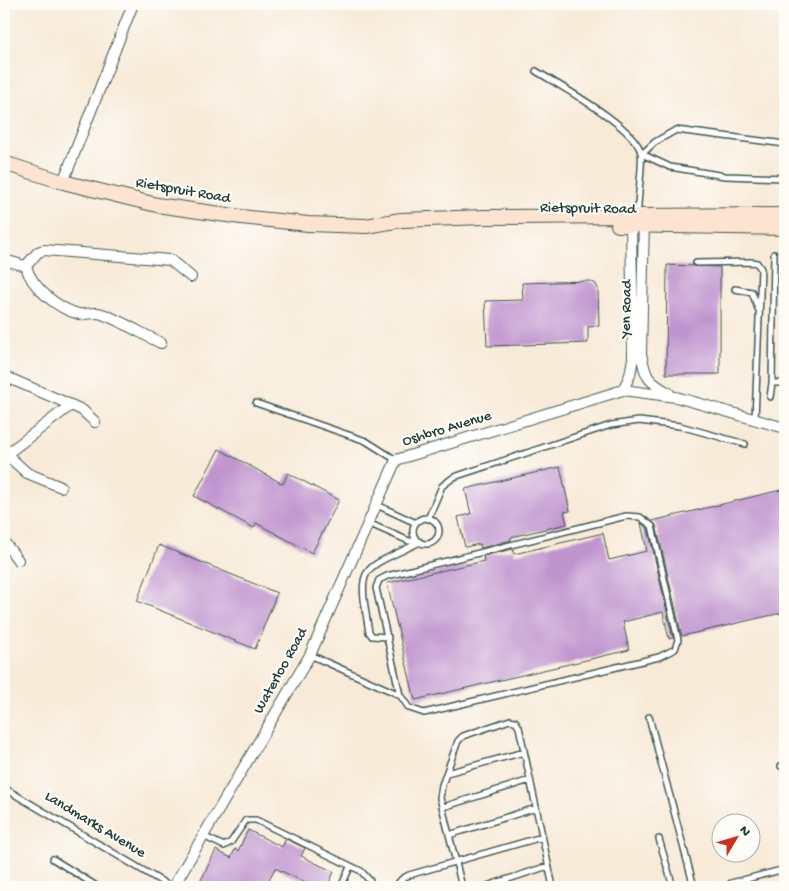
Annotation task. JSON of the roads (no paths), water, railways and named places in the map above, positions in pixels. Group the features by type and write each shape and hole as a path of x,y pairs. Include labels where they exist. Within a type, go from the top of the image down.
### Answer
{"street":[{"path":"63,182 134,4"},
{"name":"Rietspruit Road","path":"4,163 63,182 157,205 240,217 356,225 390,222 415,226 785,215"},
{"name":"Rietspruit Road","path":"638,218 785,228"},
{"name":"Yen Road","path":"623,390 630,375 633,358 638,218"},
{"name":"Yen Road","path":"638,218 641,354 645,376 657,386 676,397"},
{"path":"26,266 33,256 44,250 170,260 190,277"},
{"path":"4,260 26,266"},
{"path":"26,266 32,280 46,295 62,306 82,314 102,314 161,344"},
{"path":"4,376 82,410 95,422"},
{"path":"623,390 676,397 785,428"},
{"name":"Oshbro Avenue","path":"396,460 623,390"},
{"path":"61,487 28,473 5,455 71,405"},
{"name":"Waterloo Road","path":"172,887 310,655 396,460"},
{"path":"4,542 18,560"}],"lane":[{"path":"536,71 626,130 636,139 642,154 670,167 716,175 785,178"},
{"path":"642,154 655,142 676,130 785,144"},
{"name":"Yen Road","path":"638,218 642,154"},
{"path":"770,397 772,383 774,254"},
{"path":"696,263 757,263 761,269 755,420"},
{"path":"735,289 752,292 759,312"},
{"path":"772,383 785,383"},
{"name":"Oshbro Avenue","path":"256,403 366,440 396,460"},
{"path":"376,505 416,523 428,519 442,486 454,477 611,425 639,421 680,426 745,444"},
{"path":"626,516 640,516 652,526 678,640 675,649 659,657 424,713 409,708 400,695 376,588 380,580 387,576 626,516"},
{"path":"368,523 409,541 431,543 438,534 438,526 428,519"},
{"path":"416,523 413,534 418,542"},
{"path":"388,637 372,636 369,632 362,588 365,575 380,560 418,542"},
{"path":"310,655 400,695"},
{"path":"649,717 694,887"},
{"path":"462,887 449,835 441,791 458,741 463,736 510,720 515,721 519,727 553,887"},
{"path":"447,773 524,752"},
{"path":"443,807 530,780"},
{"name":"Landmarks Avenue","path":"4,788 172,887"},
{"path":"449,835 536,808"},
{"path":"203,836 224,846 231,842 246,820 256,820 366,875 370,881 370,887"},
{"path":"395,887 402,879 409,875 542,837"},
{"path":"659,839 672,887"},
{"path":"53,859 98,887"},
{"path":"484,887 548,866"},
{"path":"341,887 350,867"},
{"path":"731,883 785,869"}]}
